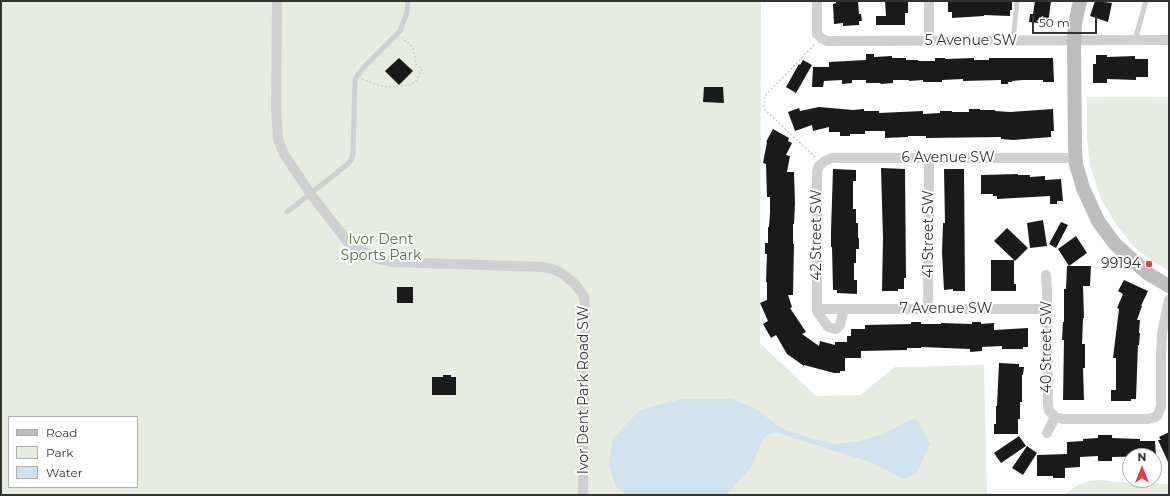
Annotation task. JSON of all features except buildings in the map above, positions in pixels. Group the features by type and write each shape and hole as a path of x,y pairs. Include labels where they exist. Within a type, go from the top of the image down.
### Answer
{"street":[{"name":"Ivor Dent Park Road SW","path":"277,1 276,113 278,140 284,154 310,194 348,242 369,255 392,262 544,267 555,270 564,275 575,284 584,296 584,495"},
{"path":"817,1 817,34 821,38"},
{"path":"929,1 929,41"},
{"path":"1080,1 1075,24 1074,41 1075,158 1079,176 1087,199 1098,221 1115,244 1147,273 1169,286"},
{"name":"5 Avenue SW","path":"821,38 830,41 1169,40"},
{"name":"6 Avenue SW","path":"821,163 832,158 1075,158"},
{"name":"41 Street SW","path":"928,309 929,158"},
{"name":"42 Street SW","path":"817,309 817,172 821,163"},
{"name":"40 Street SW","path":"1046,275 1048,405 1049,411 1055,417"},
{"path":"1048,433 1055,417 1063,419 1148,419 1158,415 1161,406 1162,333 1169,300"},
{"path":"817,309 818,314 824,324 833,329 836,329 840,325 844,309"},
{"name":"7 Avenue SW","path":"817,309 1047,309"}],"lane":[{"path":"287,212 348,164 352,158 355,88 357,78 364,67 400,30 407,13 408,1"},
{"path":"1013,41 1017,1"},
{"path":"1137,40 1137,33 1146,1"}],"path":[{"path":"357,78 381,86 389,87 410,85 416,81 422,70 416,64 412,49 406,41 395,35"},
{"path":"821,38 765,96 764,109 821,163"}],"green space":[{"name":"Ivor Dent Sports Park","path":"1,1 761,1 760,343 816,396 860,395 895,367 984,365 987,493 999,495 1,495"},
{"path":"1087,97 1169,97 1169,271 1155,263 1134,247 1117,226 1101,199 1090,165 1087,137"},
{"path":"1102,480 1122,482 1122,488 1162,488 1162,484 1169,484 1169,495 1063,495 1078,485 1088,481"}],"water":[{"path":"681,399 732,399 758,410 779,427 833,444 855,442 884,434 910,420 917,419 930,444 916,474 904,479 873,463 778,433 771,433 764,437 751,467 726,495 625,495 615,485 609,463 613,438 640,410"}],"place":[{"name":"99194","path":"1149,264"}]}
